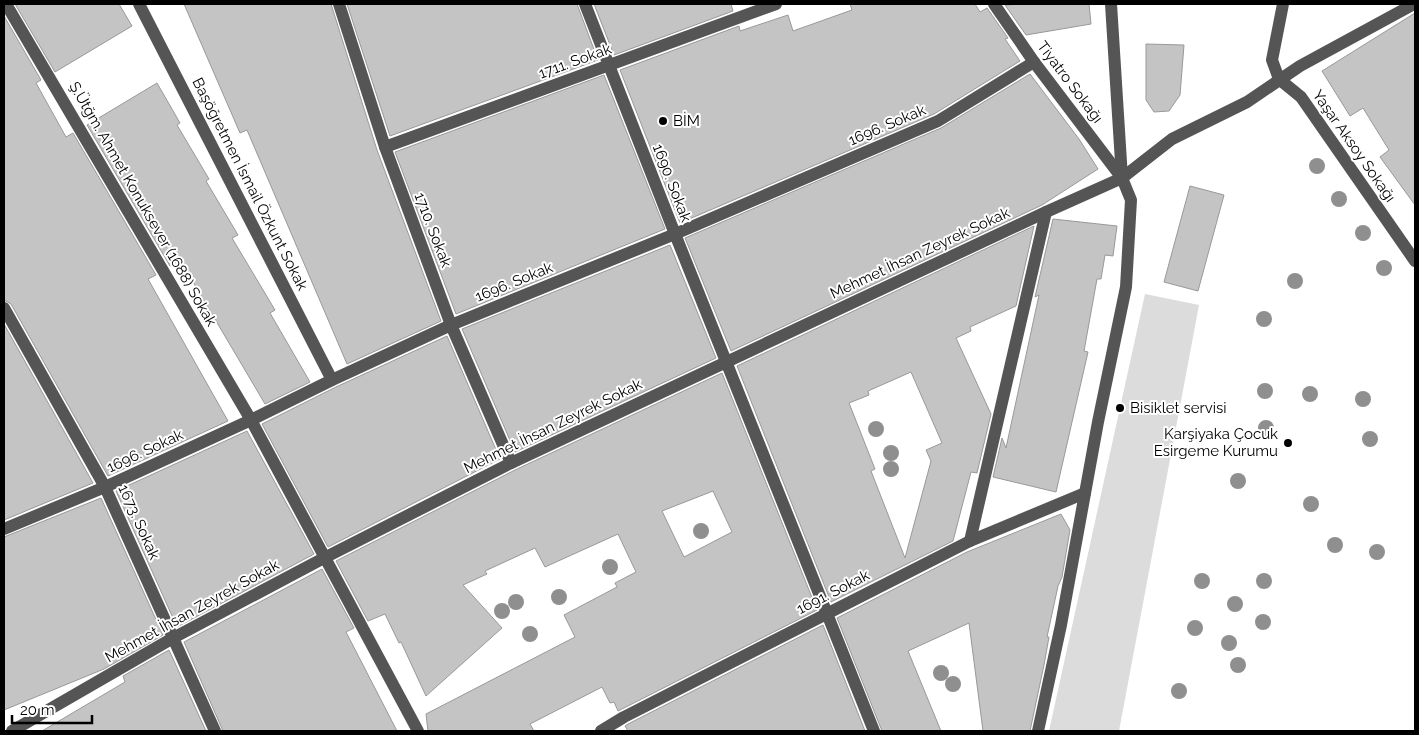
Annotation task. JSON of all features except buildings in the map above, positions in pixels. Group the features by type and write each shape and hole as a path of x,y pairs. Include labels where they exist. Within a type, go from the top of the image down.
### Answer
{"street":[{"name":"Ş.Ütğm. Ahmet Konuksever (1688) Sokak","path":"6,4 252,420 324,558"},
{"name":"Başöğretmen İsmail Özkunt Sokak","path":"139,4 332,380"},
{"name":"1710. Sokak","path":"339,4 385,147 451,325 511,463"},
{"name":"1690. Sokak","path":"585,4 874,731"},
{"name":"1711. Sokak","path":"385,147 776,4"},
{"name":"Tiyatro Sokağı","path":"994,4 1034,62 1122,178"},
{"path":"1038,731 1061,625 1126,287 1130,200 1122,178 1111,4"},
{"path":"1279,79 1272,60 1283,4"},
{"name":"Mehmet İhsan Zeyrek Sokak","path":"12,731 173,638 324,558 511,463 1122,178 1172,139 1247,102 1279,79 1414,4"},
{"name":"1696. Sokak","path":"4,529 105,487 252,420 332,380 451,325 675,234 938,121 1034,62"},
{"name":"Yaşar Aksoy Sokağı","path":"1279,79 1301,97 1415,261"},
{"path":"970,541 1046,212"},
{"name":"1673. Sokak","path":"4,308 105,487 215,731"},
{"name":"1691. Sokak","path":"601,731 632,713 970,541 1085,493"},
{"path":"324,558 418,731"}],"shaded area":[{"path":"1145,294 1199,305 1119,731 1049,731"}],"place":[{"name":"BİM","path":"663,121"},
{"name":"Bisiklet servisi","path":"1120,408"},
{"name":"Karşiyaka Çocuk Esirgeme Kurumu","path":"1288,443"}]}
